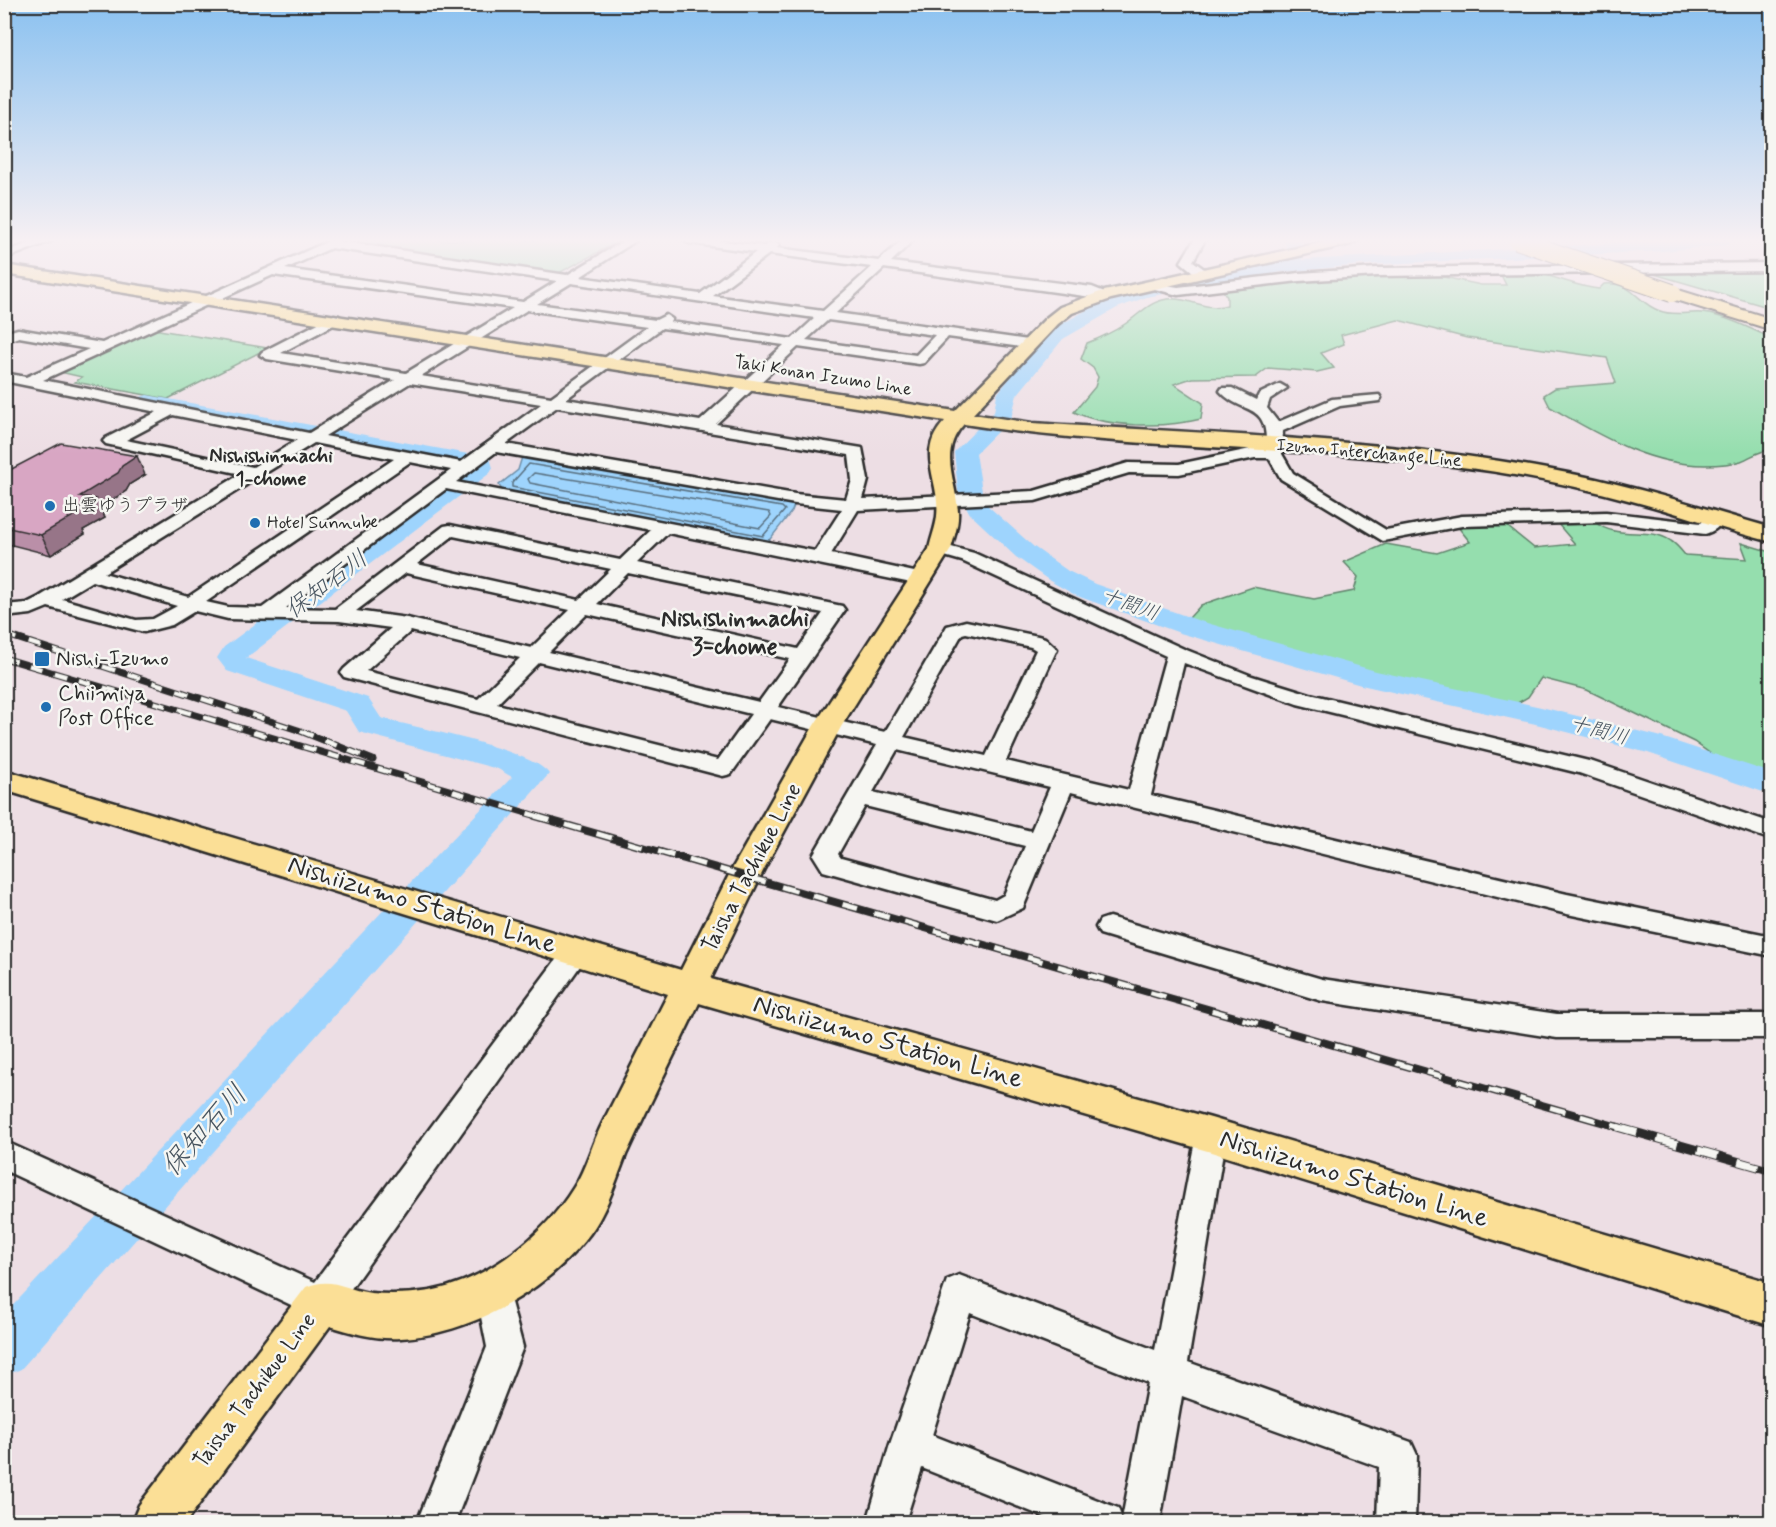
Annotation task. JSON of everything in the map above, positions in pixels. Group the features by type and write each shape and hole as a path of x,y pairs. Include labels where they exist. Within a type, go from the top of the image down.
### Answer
{"highway":[{"path":"1735,311 1772,323"}],"main road":[{"name":"Taki Konan Izumo Line","path":"283,311 970,420"},
{"name":"Taisha Tachikue Line","path":"156,1522 321,1302 372,1315 414,1315 493,1292 535,1263 588,1202 608,1154 744,878 827,727 940,549 946,531 947,502 939,449 943,435 970,420 991,387 1040,330 1064,311"},
{"name":"Izumo Interchange Line","path":"970,420 1014,427 1274,442 1456,460 1564,479 1639,496 1772,535"},
{"name":"Nishiizumo Station Line","path":"4,780 690,987 1211,1135 1772,1305"}],"street":[{"path":"4,392 183,311"},
{"path":"4,611 31,608 46,601 515,311"},
{"path":"569,311 919,360 945,332"},
{"path":"265,615 678,311"},
{"path":"798,311 1028,344"},
{"path":"704,426 828,311"},
{"path":"334,319 267,355 856,451 860,480 853,505 820,557"},
{"path":"4,338 18,333 103,347"},
{"path":"4,377 465,468"},
{"path":"1260,408 1264,397 1280,388"},
{"path":"1227,391 1260,408 1287,476 1383,536 1462,521 1606,517 1706,529 1716,519"},
{"path":"494,447 785,498 853,505 947,502 1035,496 1128,468 1179,469 1255,453 1337,402 1374,398"},
{"path":"169,411 111,441 254,472"},
{"path":"46,601 148,627 164,623 407,457"},
{"path":"443,484 820,557 921,579"},
{"path":"482,707 663,528"},
{"path":"339,615 450,530 835,610 723,768 351,673 407,624"},
{"path":"940,549 968,557 1177,653 1245,680 1304,699 1585,767 1772,832"},
{"path":"404,567 804,656"},
{"path":"88,574 228,613 339,615 407,624 536,653 827,727 1567,904 1772,946"},
{"path":"92,614 134,588"},
{"path":"992,766 1047,649 1038,642 966,627 954,630 825,855 832,865 997,910 1014,901 1036,841 1063,784"},
{"path":"1138,800 1177,653"},
{"path":"860,797 1036,841"},
{"path":"1109,927 1322,990 1557,1026 1772,1026"},
{"path":"4,1155 321,1302 576,952"},
{"path":"1141,1522 1211,1135"},
{"path":"436,1522 505,1347 493,1292"},
{"path":"886,1522 959,1292 1168,1373 1398,1455 1396,1522"},
{"path":"909,1444 1104,1522"}],"green space":[{"path":"1142,311 1661,311 1711,315 1738,323 1771,338 1771,450 1759,452 1737,462 1709,465 1684,464 1643,454 1605,437 1550,407 1544,395 1555,388 1616,383 1607,358 1467,338 1398,320 1341,335 1344,344 1321,353 1334,368 1317,372 1268,368 1256,377 1192,378 1174,384 1203,403 1201,419 1171,424 1137,425 1103,421 1074,412 1095,387 1098,377 1093,368 1081,359 1087,343 1116,330"},
{"path":"153,329 268,348 168,399 75,382 82,377 60,372"},
{"path":"1593,521 1613,531 1662,536 1675,544 1685,555 1747,559 1741,543 1771,552 1771,797 1694,742 1587,690 1541,678 1528,697 1500,713 1361,683 1198,635 1189,618 1201,605 1253,587 1314,599 1354,591 1358,577 1344,562 1386,544 1437,553 1470,542 1458,527 1503,523 1534,548 1575,544 1557,523"}],"water":[{"path":"522,457 795,503 792,511 767,543 503,492 499,485 518,470"}],"building":[{"name":"出雲ゆうプラザ","path":"61,443 137,456 122,466 118,473 80,496 96,499 70,513 75,515 41,535 4,527 4,473"}],"waterway":[{"name":"十間川","path":"1098,311 1056,335 1007,394 1004,414 965,452 970,491 978,509 1025,552 1059,576 1086,590 1190,627 1371,679 1541,716 1658,746 1772,784"},
{"name":"保知石川","path":"147,401 482,463 482,468 234,653 231,658 237,665 357,705 370,725 509,762 533,774 423,892"},
{"name":"保知石川","path":"4,1352 406,910"}],"railway":[{"path":"4,634 298,730 373,760"},
{"path":"4,658 540,817"},
{"path":"535,816 1622,1128"},
{"path":"1617,1127 1772,1171"}],"place":[{"name":"出雲ゆうプラザ","path":"50,506"},
{"name":"Hotel Sunnube","path":"255,523"},
{"name":"Nishi-Izumo","path":"42,659"},
{"name":"Chiimiya Post Office","path":"46,707"}],"district":[{"name":"Nishishinmachi 1-chome","path":"271,468"},
{"name":"Nishishinmachi 3-chome","path":"735,633"}]}
